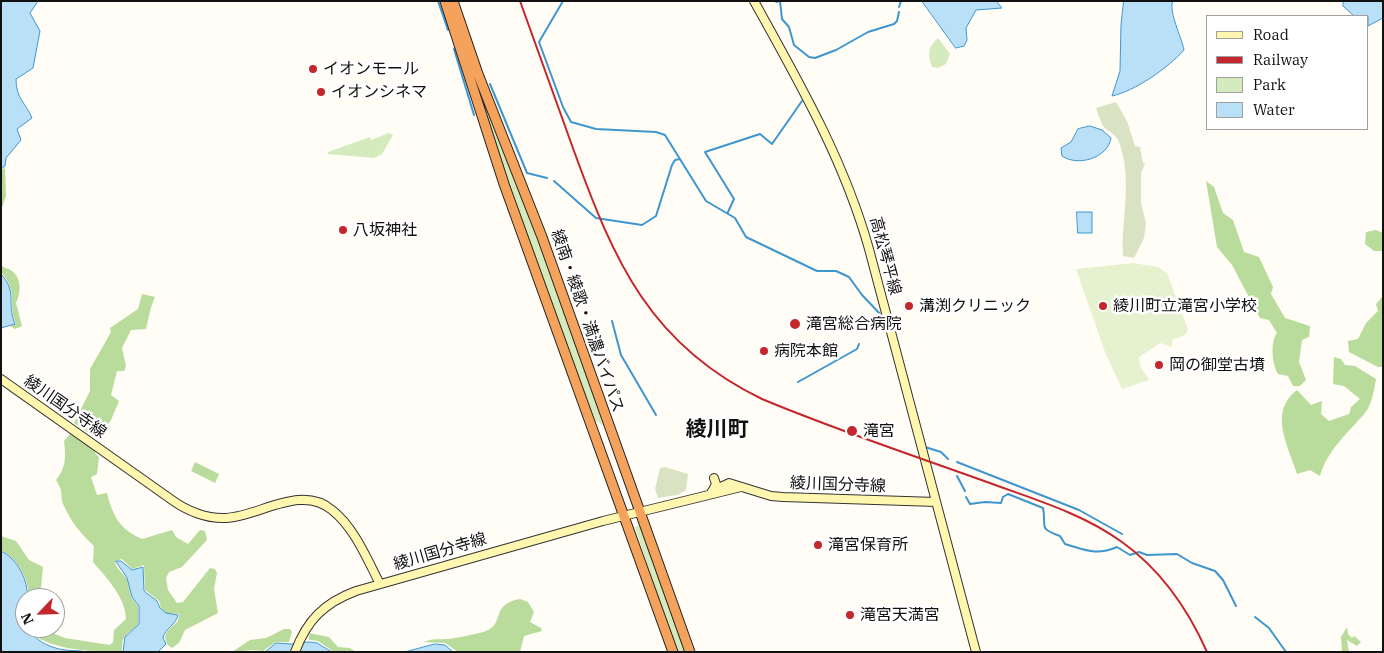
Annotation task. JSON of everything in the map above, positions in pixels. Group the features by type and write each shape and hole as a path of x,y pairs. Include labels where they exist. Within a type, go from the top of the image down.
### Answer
{"highway":[{"name":"綾南・綾歌・満濃バイパス","path":"445,1 504,184 673,652"},
{"name":"綾南・綾歌・満濃バイパス","path":"453,1 478,74 536,222 690,652"}],"main road":[{"name":"高松琴平線","path":"754,1 816,113 852,193 869,249 976,652"},
{"name":"綾川国分寺線","path":"1,379 176,504 201,515 224,518 250,514 291,501 307,500 331,508 349,529 380,584 639,512 741,487"},
{"path":"712,490 716,484 714,478"},
{"name":"綾川国分寺線","path":"697,497 729,483 784,497 936,502"},
{"path":"295,652 301,636 311,619 326,605 345,595 380,584"}],"green space":[{"path":"457,23 524,196 586,369 603,426 598,421 596,422 558,323"},
{"path":"938,38 950,54 946,64 938,68 932,67 929,54 932,44"},
{"path":"1116,102 1127,121 1135,146 1140,147 1143,163 1145,164 1141,173 1141,203 1146,223 1144,238 1134,258 1123,256 1126,184 1123,156 1118,139 1103,126 1096,108"},
{"path":"389,133 393,135 382,154 374,158 328,154 328,152 370,137 371,140"},
{"path":"5,168 6,196 1,210 1,170"},
{"path":"1206,181 1214,187 1223,213 1233,220 1244,252 1259,257 1273,287 1271,294 1285,318 1310,326 1309,337 1302,340 1299,362 1306,380 1300,386 1293,386 1288,376 1278,374 1274,365 1273,353 1273,342 1277,333 1269,320 1260,318 1232,265 1217,247"},
{"path":"1376,230 1383,233 1383,255 1382,251 1374,251 1365,244 1366,232"},
{"path":"1133,263 1158,267 1167,273 1188,330 1185,335 1172,340 1172,347 1160,343 1139,357 1140,366 1149,380 1122,389 1105,352 1076,269"},
{"path":"1,265 12,271 19,282 20,291 16,303 22,326 15,329 10,326 16,324 12,310 10,286 1,272"},
{"path":"142,294 155,297 146,329 131,330 122,348 126,366 124,371 117,371 111,395 119,401 111,420 98,439 74,423 90,391 90,369 111,332 110,328 138,309"},
{"path":"1383,296 1383,367 1378,367 1349,352 1348,341 1358,339 1366,323 1378,311 1376,304"},
{"path":"1334,357 1341,359 1345,365 1355,366 1376,379 1371,401 1365,413 1333,449 1320,476 1310,470 1297,474 1283,429 1282,419 1288,399 1297,390 1311,405 1322,401 1321,414 1329,421 1349,414 1351,407 1360,399 1344,386 1333,384"},
{"path":"72,432 95,450 99,457 97,474 91,477 97,495 107,493 118,521 134,535 142,539 172,530 176,537 188,544 200,530 205,531 207,540 182,567 169,572 166,578 168,590 177,603 183,602 210,568 215,569 217,573 214,589 218,613 185,630 179,643 172,648 168,645 165,638 169,629 178,621 179,614 166,613 161,608 159,601 145,590 144,565 132,569 122,559 115,561 116,566 127,579 131,597 138,606 138,624 124,637 122,651 71,648 40,638 65,638 110,645 113,642 114,630 126,619 123,603 119,596 93,562 94,546 77,528 63,502 56,480 62,471 64,462 64,441"},
{"path":"195,462 219,474 215,483 191,471"},
{"path":"665,467 688,474 686,490 678,495 658,498 655,489 660,468"},
{"path":"641,525 687,652 676,652 635,527"},
{"path":"1,536 16,541 29,560 43,567 41,588 28,588 22,571 12,558 1,550"},
{"path":"520,599 528,602 534,612 530,622 541,628 542,631 524,636 520,652 458,652 445,643 424,642 450,639 486,631 495,624 501,609 505,605"},
{"path":"1347,627 1348,634 1361,642 1357,646 1347,640 1349,652 1342,652 1341,637"},
{"path":"284,629 290,629 292,632 289,642 276,642 263,651 232,652 250,640 266,638"},
{"path":"309,633 329,637 338,647 350,648 356,652 334,652 318,641 309,640"}],"water":[{"path":"1,1 38,1 30,13 40,31 33,68 16,79 19,96 32,118 17,129 21,140 6,158 5,166 1,169"},
{"path":"922,1 996,1 1002,8 976,10 966,28 967,40 964,46 956,48"},
{"path":"1124,1 1173,1 1172,11 1184,50 1151,78 1131,89 1112,96 1120,71 1121,25"},
{"path":"1344,1 1383,1 1383,18 1369,25 1369,15 1353,15 1343,6"},
{"path":"1090,126 1102,130 1111,138 1109,145 1104,151 1091,159 1076,161 1062,156 1061,148 1071,142 1078,129"},
{"path":"1077,212 1092,212 1092,233 1078,233"},
{"path":"1,274 11,292 11,310 15,324 1,328"},
{"path":"1,551 17,564 26,584 27,588 15,588 15,638 37,638 41,642 56,648 86,652 1,652"},
{"path":"116,561 121,561 132,570 143,567 144,591 157,601 160,608 166,613 178,615 164,635 163,638 166,644 158,652 123,652 125,637 139,624 139,606 132,597 127,578"},
{"path":"276,643 317,643 332,652 265,652"},
{"path":"435,644 445,645 453,652 405,652"}],"waterway":[{"path":"438,1 448,30"},
{"path":"563,1 539,42 563,107 571,122 596,129 656,132 665,135 706,201 735,218 746,237 817,271 836,271 849,277 862,295 882,316"},
{"path":"780,1 782,19 789,27 794,45 809,57 815,58 836,50 868,32 894,24 897,21 899,12"},
{"path":"899,7 901,1"},
{"path":"454,49 474,115"},
{"path":"490,84 527,173 547,178"},
{"path":"728,212 734,199 705,152 760,134 772,144 802,101"},
{"path":"554,181 596,218 642,225 656,216 672,165 675,160 680,159"},
{"path":"612,321 621,355 656,415"},
{"path":"798,382 857,349 859,344"},
{"path":"925,447 941,452 948,459"},
{"path":"957,462 1079,510 1122,534"},
{"path":"957,476 965,491"},
{"path":"966,497 970,504 985,502 1001,503 1003,497 1008,494 1043,508 1044,526 1046,529 1060,536 1065,544 1085,550 1097,552 1117,547 1130,555 1139,552 1147,555 1177,554 1192,563 1215,571 1223,580 1236,606"},
{"path":"1255,617 1269,628 1286,652"}],"railway":[{"path":"520,1 604,229 641,296 664,326 691,353 723,377 762,399 846,432 1057,507 1107,532 1136,553 1172,591 1191,621 1207,652"}],"place":[{"name":"イオンモール","path":"313,69"},
{"name":"イオンシネマ","path":"321,92"},
{"name":"八坂神社","path":"343,230"},
{"name":"溝渕クリニック","path":"909,306"},
{"name":"綾川町立滝宮小学校","path":"1103,306"},
{"name":"滝宮総合病院","path":"795,324"},
{"name":"病院本館","path":"764,351"},
{"name":"岡の御堂古墳","path":"1159,365"},
{"name":"滝宮","path":"852,431"},
{"name":"滝宮保育所","path":"818,545"},
{"name":"滝宮天満宮","path":"850,615"}],"district":[{"name":"綾川町","path":"717,430"}]}
